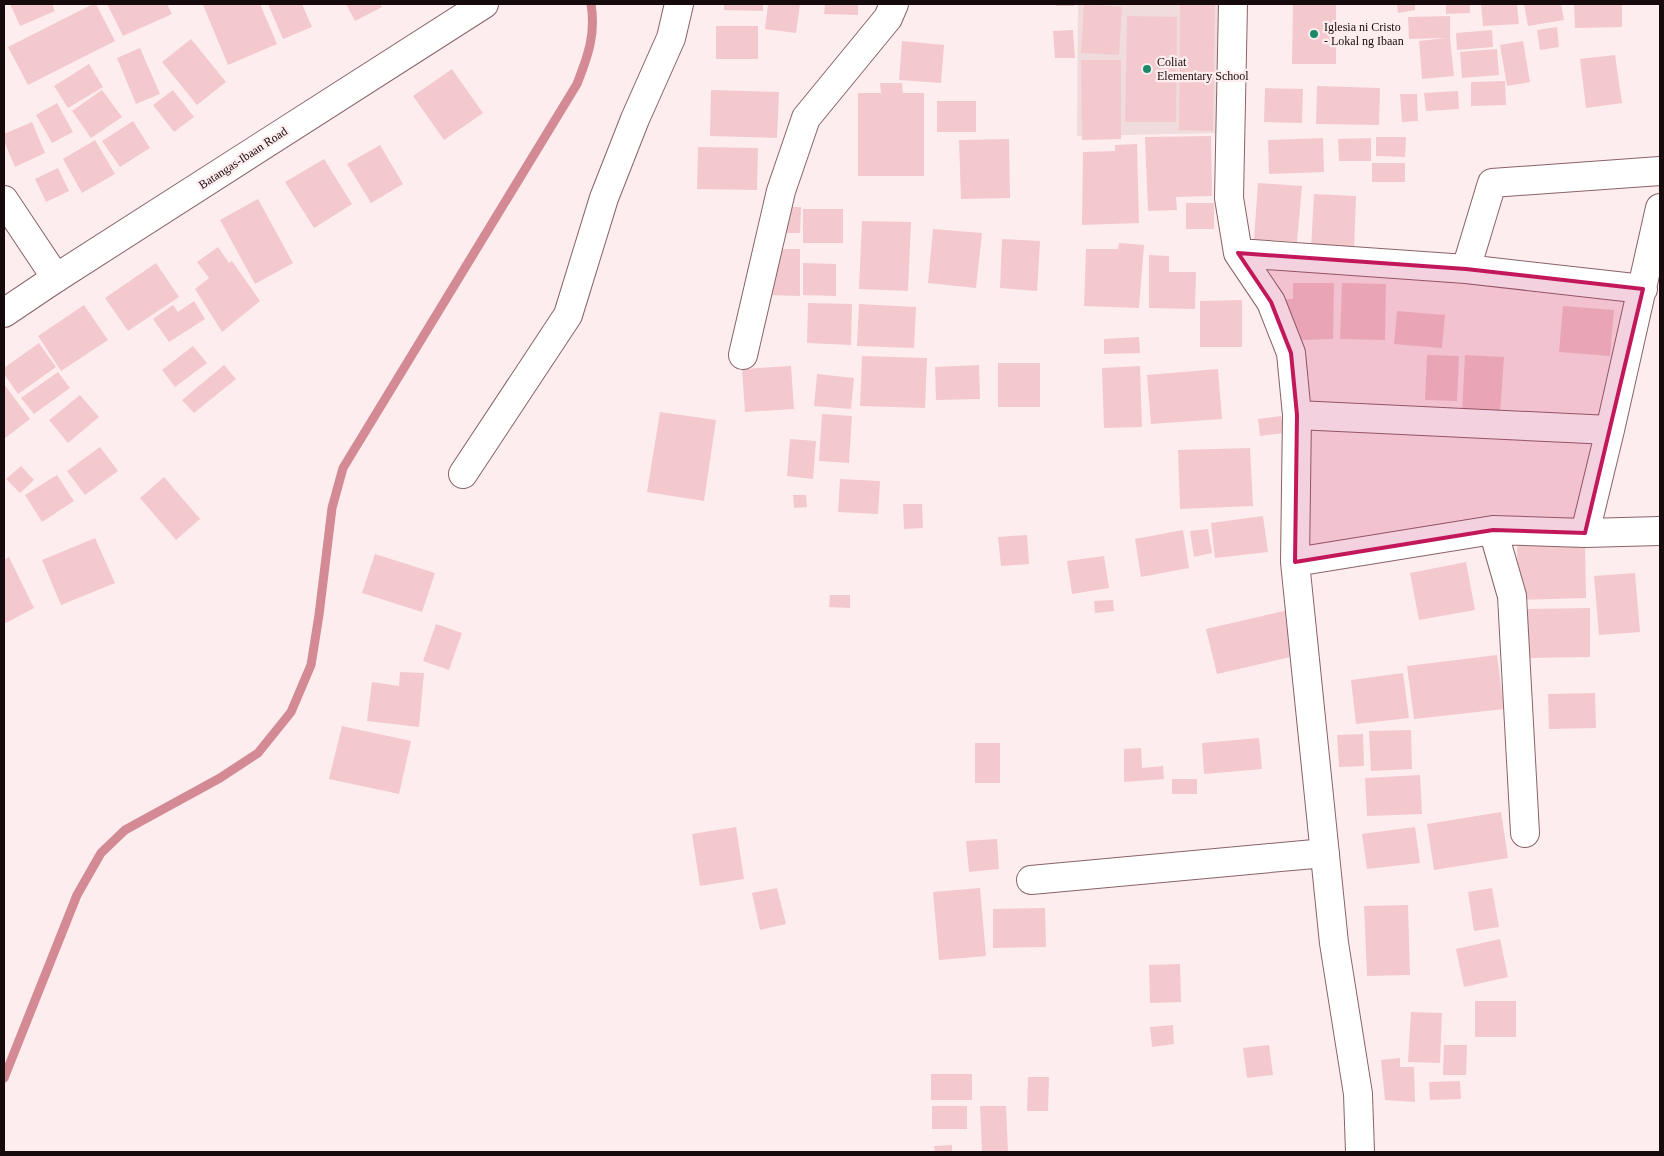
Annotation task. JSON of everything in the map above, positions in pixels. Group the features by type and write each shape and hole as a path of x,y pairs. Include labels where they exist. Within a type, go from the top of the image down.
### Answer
{"street":[{"name":"Batangas-Ibaan Road","path":"4,313 484,4"},
{"path":"463,474 568,316 604,198 635,119 671,38 679,4"},
{"path":"743,355 781,190 806,118 888,18 894,4"},
{"path":"1233,4 1229,198 1238,253 1271,302 1291,353 1297,415 1295,562 1334,943 1358,1094 1360,1152"},
{"path":"1466,269 1492,183 1660,172"},
{"path":"4,200 56,278"},
{"path":"1585,533 1660,208"},
{"path":"1238,253 1466,269 1642,289"},
{"path":"1297,415 1610,430"},
{"path":"1295,562 1493,530 1585,533 1660,531"},
{"path":"1493,530 1512,596 1525,833"},
{"path":"1031,880 1325,854"}],"highlighted area":[{"path":"1238,253 1466,269 1643,289 1585,533 1493,530 1295,562 1297,415 1291,353 1271,302"}],"shaded area":[{"name":"Coliat Elementary School","path":"1078,4 1218,4 1217,133 1077,136"}],"building":[{"path":"10,4 52,4 55,11 20,26"},
{"path":"96,4 115,41 28,85 8,47"},
{"path":"107,4 167,4 172,14 123,36"},
{"path":"260,4 277,44 228,65 203,5"},
{"path":"268,4 302,4 312,27 283,39"},
{"path":"346,4 380,4 382,7 355,21"},
{"path":"724,4 763,4 763,11 724,10"},
{"path":"768,4 800,4 796,33 765,29"},
{"path":"825,4 858,4 858,15 824,14"},
{"path":"1056,4 1074,4 1074,6 1056,6"},
{"path":"1084,4 1122,7 1119,55 1081,53"},
{"path":"1180,4 1215,4 1213,131 1179,130"},
{"name":"Iglesia ni Cristo - Lokal ng Ibaan","path":"1293,4 1336,4 1336,64 1292,64"},
{"path":"1397,4 1415,4 1415,10 1398,13"},
{"path":"1446,4 1470,4 1470,13 1446,14"},
{"path":"1481,4 1517,4 1519,24 1483,26"},
{"path":"1524,4 1561,4 1564,20 1528,26"},
{"path":"1574,4 1622,4 1622,27 1575,28"},
{"path":"1127,16 1177,17 1176,122 1125,122"},
{"path":"1450,16 1454,76 1422,79 1419,41 1446,38 1409,39 1408,17"},
{"path":"716,26 758,26 758,59 716,59"},
{"path":"1557,27 1559,47 1540,50 1537,30"},
{"path":"1073,30 1075,58 1055,58 1053,31"},
{"path":"1492,30 1493,47 1457,50 1456,33"},
{"path":"191,39 226,82 197,105 162,62"},
{"path":"902,41 944,45 941,83 899,80"},
{"path":"1523,41 1530,82 1507,86 1500,45"},
{"path":"140,48 160,94 136,104 117,58"},
{"path":"1497,49 1499,75 1462,78 1460,52"},
{"path":"1615,55 1622,103 1586,108 1580,59"},
{"path":"1081,60 1121,60 1121,139 1082,140"},
{"path":"89,64 103,87 68,108 54,86"},
{"path":"452,69 483,113 444,140 413,96"},
{"path":"1505,81 1506,105 1471,106 1471,82"},
{"path":"880,83 902,83 903,93 924,93 924,176 858,176 858,93 881,93"},
{"path":"1317,86 1380,88 1379,125 1316,124"},
{"path":"1265,88 1303,89 1302,123 1264,122"},
{"path":"102,90 122,117 91,138 72,111"},
{"path":"173,90 194,117 174,132 153,105"},
{"path":"711,90 779,92 777,138 710,136"},
{"path":"1458,91 1459,109 1426,111 1424,93"},
{"path":"1400,94 1417,94 1418,121 1402,122"},
{"path":"937,101 976,101 976,132 937,132"},
{"path":"57,103 73,132 52,143 36,115"},
{"path":"133,121 150,148 120,167 102,141"},
{"path":"32,122 45,153 15,167 4,141 4,134"},
{"path":"1211,136 1212,196 1176,197 1177,210 1148,211 1145,137"},
{"path":"1376,137 1406,137 1405,157 1376,156"},
{"path":"1323,138 1324,172 1269,174 1268,140"},
{"path":"1371,138 1371,161 1339,161 1338,139"},
{"path":"1009,139 1010,198 961,199 959,140"},
{"path":"95,140 115,174 82,193 63,159"},
{"path":"1137,144 1139,223 1082,225 1083,152 1115,151 1115,145"},
{"path":"380,145 403,184 371,203 347,164"},
{"path":"698,147 758,148 757,190 697,189"},
{"path":"324,159 352,204 314,228 285,182"},
{"path":"1372,163 1405,163 1405,182 1372,182"},
{"path":"58,168 69,191 46,202 35,179"},
{"path":"1258,183 1302,186 1297,242 1254,239"},
{"path":"1314,194 1356,196 1354,250 1311,249"},
{"path":"258,199 293,263 255,284 220,220"},
{"path":"1186,203 1214,203 1214,229 1186,229"},
{"path":"778,207 801,207 800,233 777,233"},
{"path":"803,209 843,209 843,243 803,243"},
{"path":"862,221 911,222 908,291 859,289"},
{"path":"933,229 982,233 976,288 928,283"},
{"path":"1002,239 1040,241 1037,291 1000,288"},
{"path":"1119,243 1144,245 1139,308 1084,306 1086,249 1118,249"},
{"path":"218,247 229,263 232,261 260,301 222,332 195,289 209,278 197,262"},
{"path":"769,249 800,249 800,296 768,295"},
{"path":"1149,255 1169,256 1169,272 1196,272 1195,309 1149,308"},
{"path":"156,263 179,297 128,331 105,298"},
{"path":"803,263 836,264 836,296 803,295"},
{"path":"1293,283 1334,283 1333,339 1302,340 1283,299 1293,299"},
{"path":"1342,283 1386,284 1385,340 1340,339"},
{"path":"1242,300 1242,347 1200,347 1200,301"},
{"path":"194,301 205,319 169,342 153,319 173,305 178,312"},
{"path":"808,303 852,304 851,345 807,343"},
{"path":"859,304 916,307 914,348 857,346"},
{"path":"84,305 108,340 61,371 38,336"},
{"path":"1563,306 1614,310 1610,356 1559,352"},
{"path":"1397,311 1445,315 1442,348 1394,344"},
{"path":"1139,337 1140,353 1104,354 1104,339"},
{"path":"39,343 56,367 18,394 4,374 4,368"},
{"path":"193,346 207,363 175,387 162,370"},
{"path":"1427,355 1459,356 1457,401 1425,400"},
{"path":"1465,355 1504,357 1500,413 1462,412"},
{"path":"862,356 927,358 925,408 860,406"},
{"path":"998,363 1040,363 1040,407 998,407"},
{"path":"224,365 236,379 194,413 182,400"},
{"path":"979,365 980,399 936,400 935,367"},
{"path":"791,366 794,409 745,412 742,369"},
{"path":"1140,366 1142,427 1104,428 1102,368"},
{"path":"1218,369 1222,419 1151,424 1147,375"},
{"path":"58,372 70,388 34,414 21,398"},
{"path":"817,374 854,378 851,409 814,406"},
{"path":"4,384 30,419 4,439"},
{"path":"80,395 99,417 68,443 49,420"},
{"path":"660,412 716,420 704,501 647,492"},
{"path":"822,414 852,416 849,463 819,461"},
{"path":"1281,416 1284,433 1260,436 1258,419"},
{"path":"790,439 816,441 813,479 787,476"},
{"path":"100,447 118,471 85,495 67,471"},
{"path":"1250,448 1253,506 1180,509 1178,450"},
{"path":"21,466 34,480 20,493 6,479"},
{"path":"57,475 74,501 42,522 25,495"},
{"path":"164,477 200,519 176,540 140,498"},
{"path":"840,479 880,481 878,514 838,512"},
{"path":"793,495 806,495 807,507 794,508"},
{"path":"903,504 922,504 923,528 904,529"},
{"path":"1263,516 1268,552 1215,558 1211,523"},
{"path":"1208,529 1212,553 1194,557 1190,531"},
{"path":"1183,530 1189,568 1141,577 1135,539"},
{"path":"1027,535 1029,564 1001,566 998,537"},
{"path":"95,538 115,583 61,605 42,560"},
{"path":"1585,544 1586,598 1518,600 1517,545"},
{"path":"375,554 435,573 422,612 362,593"},
{"path":"1104,556 1109,588 1072,594 1067,561"},
{"path":"9,557 34,608 4,624 4,560"},
{"path":"1466,562 1475,610 1419,620 1410,573"},
{"path":"1635,573 1640,632 1599,635 1594,576"},
{"path":"830,595 850,595 850,608 829,607"},
{"path":"1113,600 1114,611 1095,613 1094,601"},
{"path":"1590,608 1590,657 1525,658 1525,609"},
{"path":"1288,610 1299,655 1217,674 1206,629"},
{"path":"436,624 462,633 449,670 423,661"},
{"path":"1497,655 1504,709 1414,719 1407,666"},
{"path":"400,672 424,673 419,727 367,721 372,682 399,686"},
{"path":"1403,673 1409,718 1356,724 1351,680"},
{"path":"1595,693 1596,728 1549,729 1548,694"},
{"path":"342,726 411,741 399,794 329,779"},
{"path":"1411,730 1412,769 1371,771 1369,731"},
{"path":"1363,734 1364,766 1339,767 1337,735"},
{"path":"1259,738 1262,769 1204,774 1202,743"},
{"path":"975,743 1000,743 1000,783 975,783"},
{"path":"1141,748 1142,768 1163,766 1164,779 1124,782 1124,749"},
{"path":"1420,775 1422,814 1367,816 1365,778"},
{"path":"1172,779 1197,779 1197,794 1172,794"},
{"path":"1501,812 1508,858 1434,870 1427,824"},
{"path":"736,827 744,879 700,886 692,834"},
{"path":"1415,827 1420,863 1367,869 1362,834"},
{"path":"997,839 999,869 969,872 966,841"},
{"path":"777,888 786,924 760,930 752,893"},
{"path":"980,888 986,956 939,960 933,892"},
{"path":"1492,888 1499,927 1474,931 1468,892"},
{"path":"1408,905 1410,975 1367,976 1364,906"},
{"path":"1045,908 1046,947 993,948 993,909"},
{"path":"1500,939 1508,977 1464,987 1456,949"},
{"path":"1180,964 1181,1002 1150,1003 1149,965"},
{"path":"1475,1001 1516,1001 1516,1037 1475,1037"},
{"path":"1411,1012 1442,1013 1440,1063 1408,1062"},
{"path":"1173,1025 1174,1044 1152,1047 1150,1027"},
{"path":"1269,1045 1273,1075 1247,1078 1243,1048"},
{"path":"1444,1045 1467,1045 1466,1075 1443,1075"},
{"path":"1400,1058 1400,1067 1414,1067 1415,1102 1385,1100 1381,1060"},
{"path":"931,1074 972,1074 972,1100 931,1100"},
{"path":"1028,1077 1049,1077 1048,1111 1027,1111"},
{"path":"1460,1081 1461,1099 1430,1100 1429,1082"},
{"path":"932,1106 967,1106 967,1129 932,1129"},
{"path":"980,1106 1006,1106 1008,1152 982,1152"},
{"path":"952,1145 952,1152 935,1152 934,1146"}],"waterway":[{"path":"4,1078 77,895 101,853 125,830 220,778 258,753 291,712 311,665 332,508 343,468 577,84 585,64 592,35 591,4"}],"place":[{"name":"Iglesia ni Cristo - Lokal ng Ibaan","path":"1314,34"},
{"name":"Coliat Elementary School","path":"1147,69"}]}
